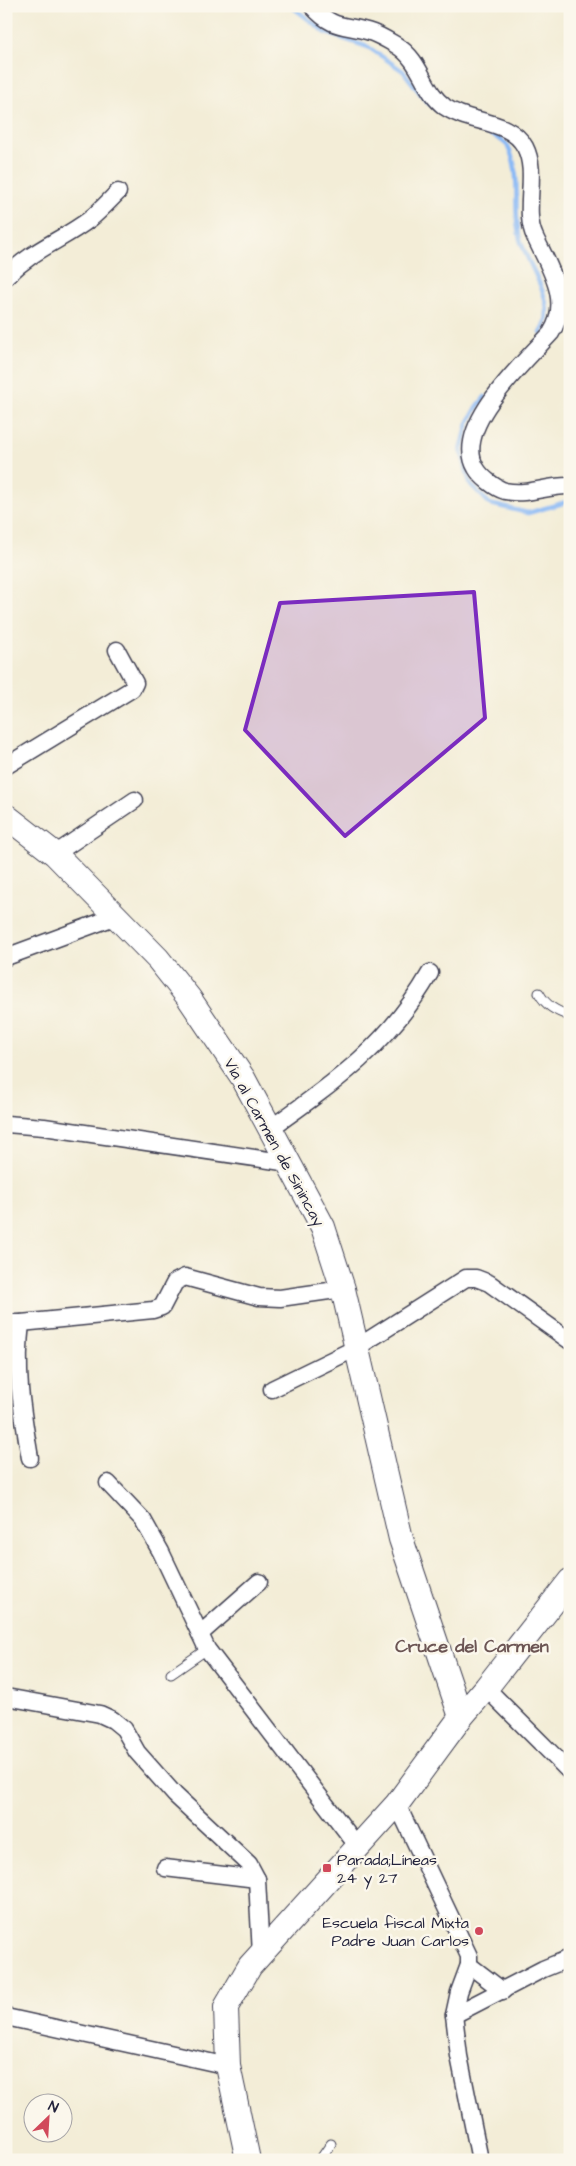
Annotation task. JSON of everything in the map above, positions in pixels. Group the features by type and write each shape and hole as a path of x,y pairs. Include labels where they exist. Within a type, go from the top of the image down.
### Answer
{"street":[{"path":"312,6 333,24 372,32 398,46 415,61 431,93 444,106 462,116 515,133 526,148 530,171 531,225 557,287 560,312 551,333 489,403 480,418 470,444 471,460 480,476 504,491 532,492 570,486"},
{"path":"6,277 18,264 40,248 90,219 118,192"},
{"path":"6,766 132,689 135,683 117,650"},
{"path":"55,854 135,800"},
{"name":"Vía al Carmen de Sinincay","path":"6,816 55,854 158,959 189,998 243,1078 323,1227 343,1289 401,1539 461,1716"},
{"path":"6,957 116,916"},
{"path":"271,1128 355,1065 388,1033 409,1008 430,973"},
{"path":"6,1124 44,1127 289,1163"},
{"path":"30,1458 19,1394 18,1352 14,1323 153,1310 162,1307 176,1282 185,1277 259,1297 280,1298 343,1289"},
{"path":"272,1389 356,1348 466,1278 476,1278 489,1283 570,1341"},
{"path":"108,1483 143,1520 161,1552 204,1642 359,1848"},
{"path":"248,2160 228,2066 226,2007 250,1966 397,1804 461,1716 486,1688 570,1581"},
{"path":"204,1642 260,1582"},
{"path":"486,1688 570,1772"},
{"path":"6,1697 100,1714 113,1720 124,1730 131,1744 175,1795 249,1864 257,1880 261,1955"},
{"path":"397,1804 469,1956 469,1965 459,1992 454,2015 459,2056 480,2160"},
{"path":"165,1868 257,1880"},
{"path":"454,2015 543,1969 570,1958"},
{"path":"469,1965 503,1991"},
{"path":"6,2017 228,2066"}],"lane":[{"path":"539,993 545,1003 559,1012 570,1016"},
{"path":"171,1674 204,1642"},
{"path":"320,2160 331,2144"}],"highlighted area":[{"path":"474,592 485,718 345,836 245,730 280,603"}],"waterway":[{"path":"291,6 326,33 368,47 403,71 426,101 438,110"},
{"path":"469,125 500,139 507,145 512,156 515,168 520,239 541,286 547,310 546,322 541,333"},
{"path":"485,397 468,423 461,450 470,484 490,504 528,513 570,501"}],"place":[{"name":"Parada;Líneas 24 y 27","path":"327,1868"},
{"name":"Escuela fiscal Mixta Padre Juan Carlos","path":"479,1931"}],"district":[{"name":"Cruce del Carmen","path":"472,1646"}]}
